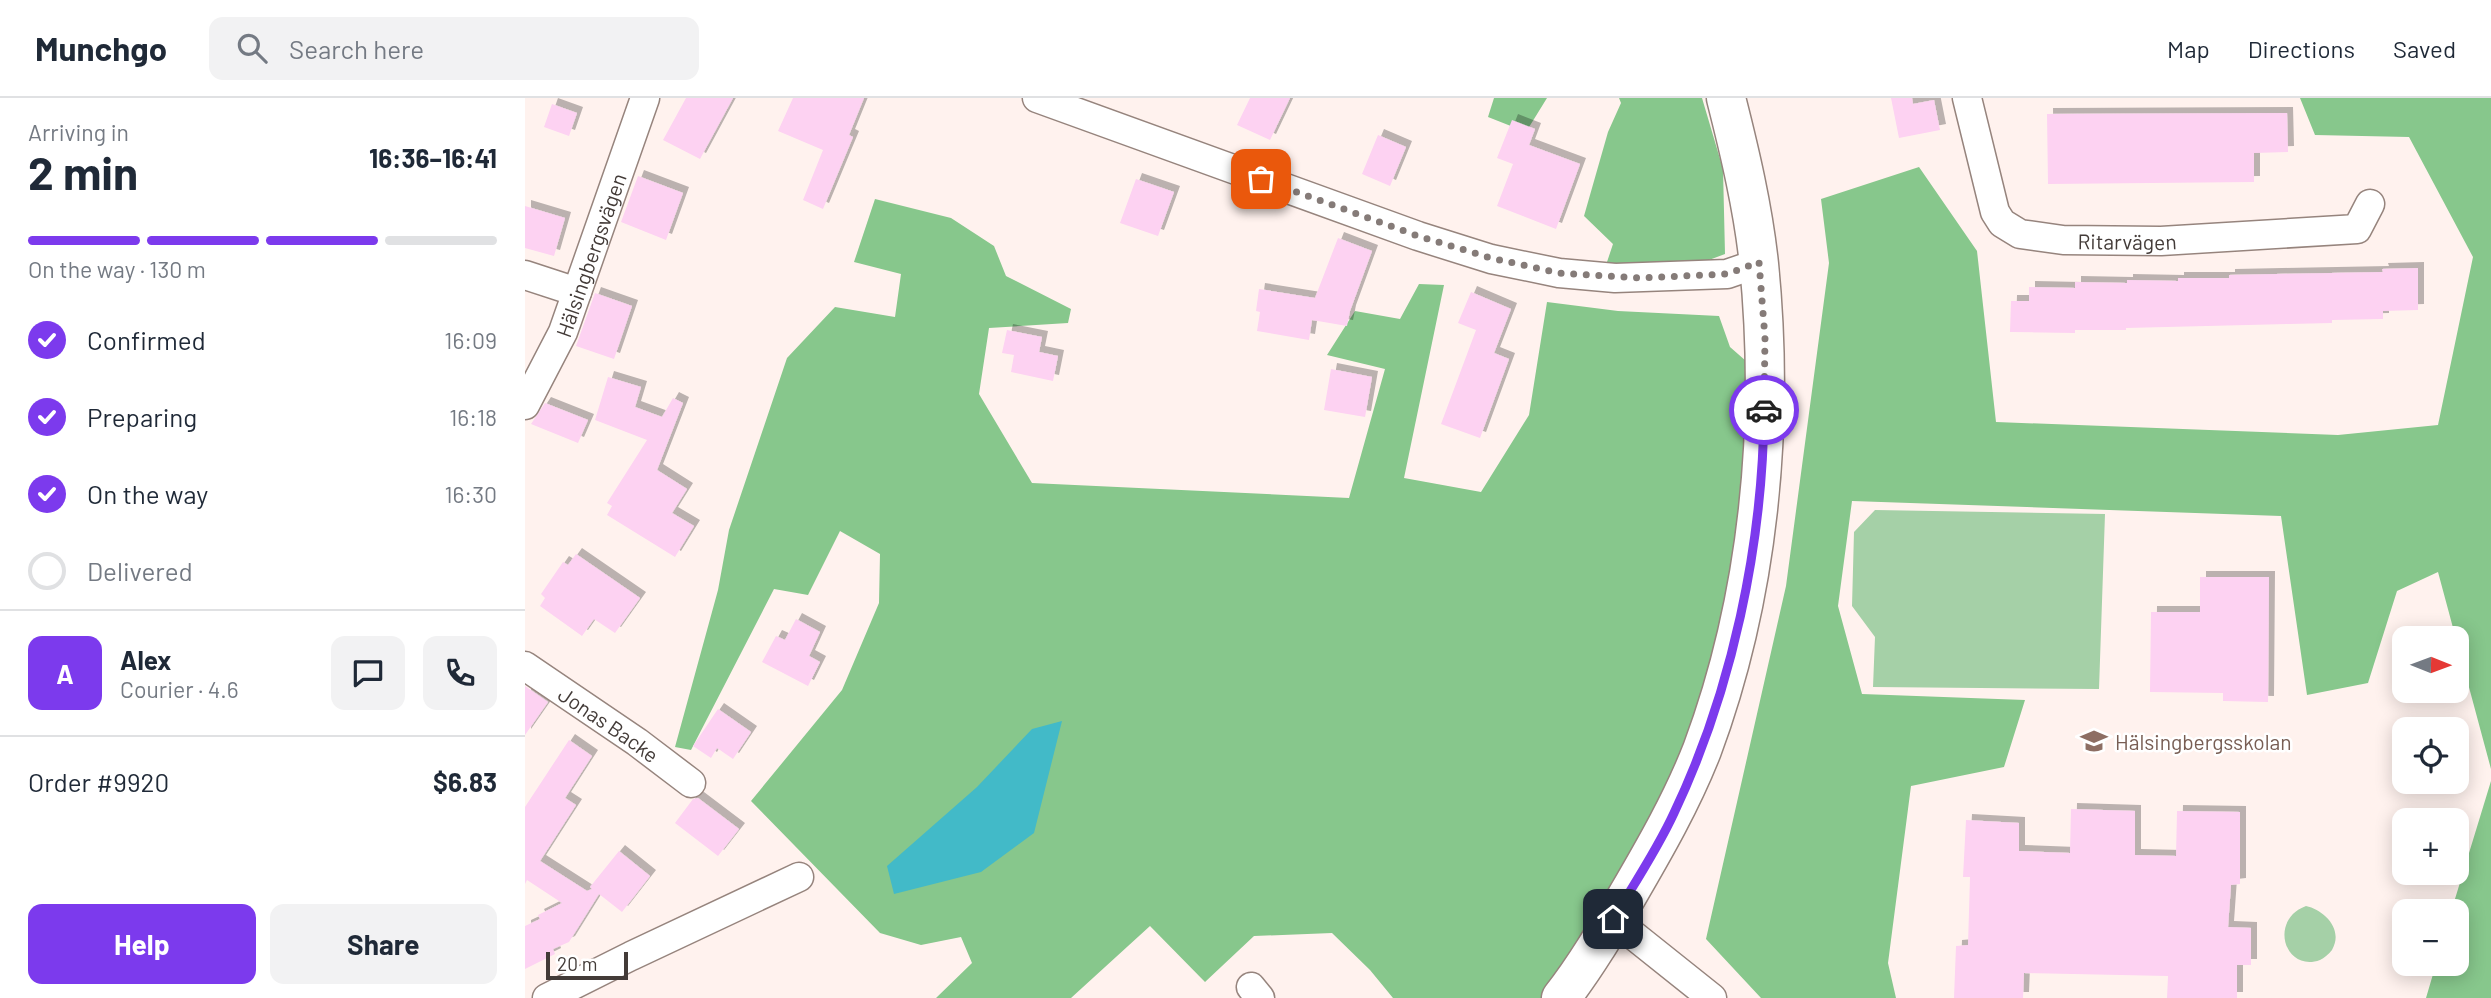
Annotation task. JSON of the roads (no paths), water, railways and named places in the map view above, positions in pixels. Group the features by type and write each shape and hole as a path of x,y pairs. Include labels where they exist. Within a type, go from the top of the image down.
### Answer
{"street":[{"name":"Hälsingbergsvägen","path":"525,405 553,354 645,98"},
{"path":"1037,98 1418,236 1491,258 1559,273 1615,278 1727,274 1759,262"},
{"path":"1561,998 1613,919 1674,813 1702,750 1724,684 1743,603 1756,520 1764,429 1765,338 1759,262 1745,173 1726,98"},
{"name":"Ritarvägen","path":"1967,98 1995,212 2002,223 2020,234 2063,240 2161,240 2357,229 2370,204"},
{"path":"525,275 577,292"},
{"name":"Jonas Backe","path":"525,666 637,742 691,783"},
{"path":"547,998 799,877"},
{"path":"1613,919 1711,998"}],"water":[{"path":"1062,721 1034,833 981,872 894,894 887,866 977,787 1032,729"}],"place":[{"name":"Hälsingbergsskolan","path":"2094,741"}]}
